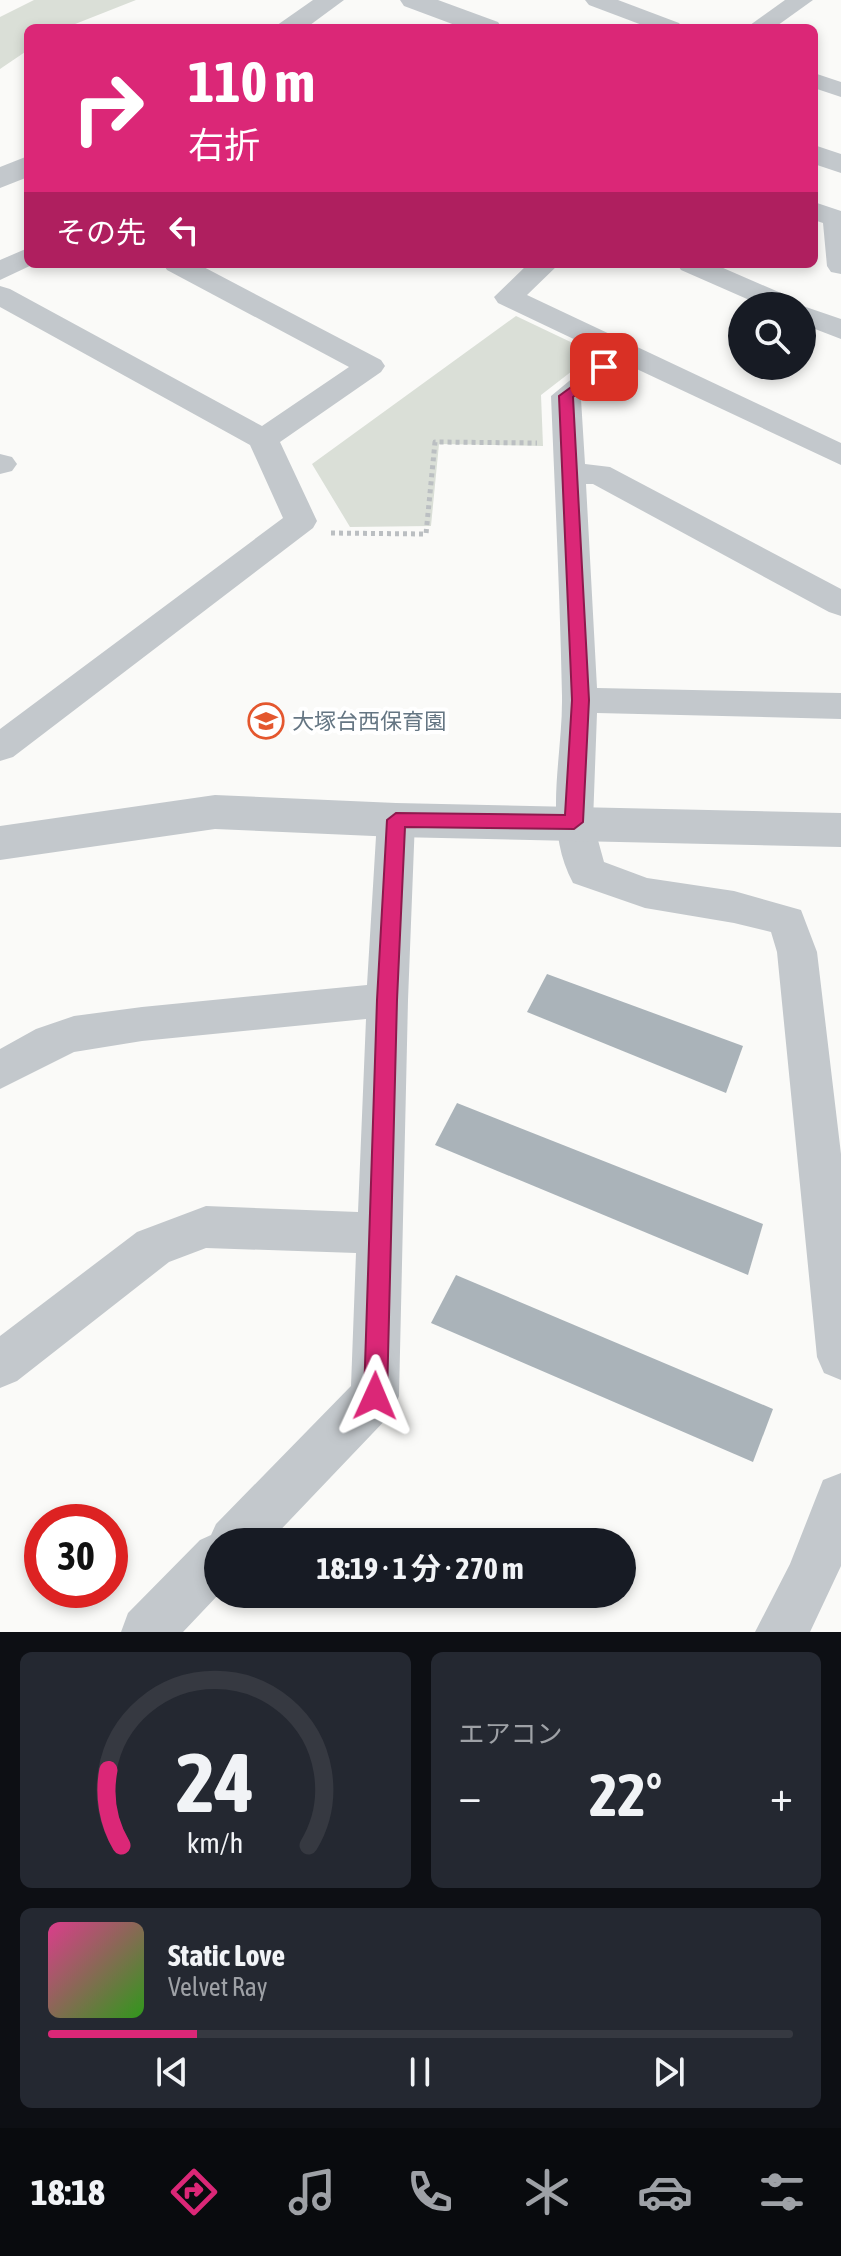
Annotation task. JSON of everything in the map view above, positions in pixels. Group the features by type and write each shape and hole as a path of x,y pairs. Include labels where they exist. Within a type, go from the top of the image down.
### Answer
{"street":[{"path":"293,24 331,0"},
{"path":"413,0 477,24"},
{"path":"764,24 801,0"},
{"path":"608,2 661,24"},
{"path":"818,81 841,90"},
{"path":"818,155 841,164"},
{"path":"0,179 24,167"},
{"path":"818,212 836,219 841,266"},
{"path":"0,272 24,258"},
{"path":"185,268 370,366 263,439"},
{"path":"541,268 508,297 841,455"},
{"path":"700,268 755,292"},
{"path":"0,295 263,439 301,521 0,748"},
{"path":"816,319 841,330"},
{"path":"624,352 566,396 580,700 574,822 587,872 645,893 734,907 787,921 797,952 841,1357"},
{"path":"569,473 599,474 841,604"},
{"path":"580,700 841,706"},
{"path":"0,843 215,812 396,820 841,830"},
{"path":"248,1528 375,1396 387,1000 396,820"},
{"path":"0,1071 51,1041 74,1034 387,1000"},
{"path":"0,1365 153,1247 206,1227 379,1233"},
{"path":"781,1632 810,1580 841,1498"},
{"path":"147,1632 204,1573"}],"path":[{"path":"286,532 426,534 435,442 539,443 538,431"}],"shaded area":[{"path":"34,0 136,0 75,24 24,24 24,53 0,69 0,17"},
{"path":"516,316 579,346 585,361 541,395 543,446 439,444 431,526 350,527 312,464"}],"building":[{"path":"547,974 743,1046 726,1093 527,1012"},
{"path":"457,1103 763,1224 748,1275 435,1145"},
{"path":"456,1275 773,1409 753,1462 431,1323"}],"place":[{"name":"大塚台西保育園","path":"266,721"}],"route":[{"path":"375,1396 387,1000 396,820 574,822 580,700 566,396 604,367"}]}
